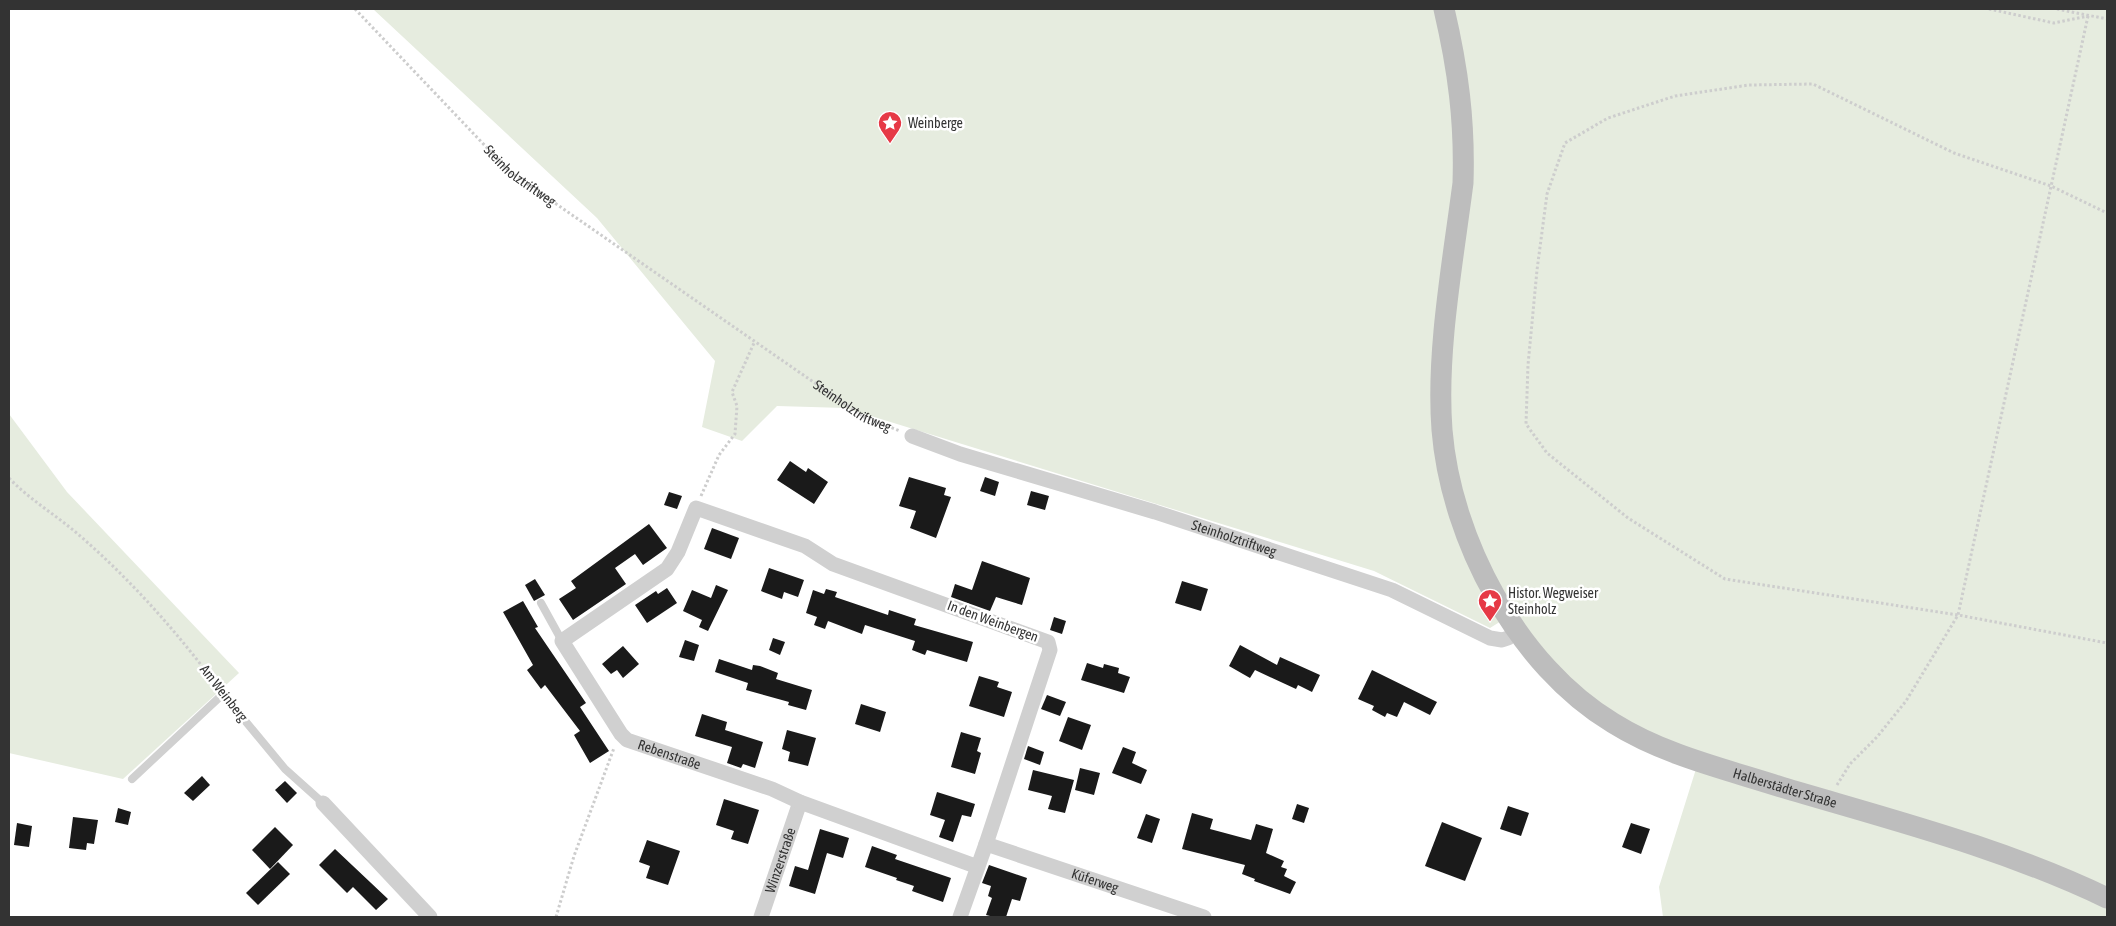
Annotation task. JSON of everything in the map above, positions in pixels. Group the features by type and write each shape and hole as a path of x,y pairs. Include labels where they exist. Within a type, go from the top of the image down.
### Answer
{"main road":[{"name":"Halberstädter Straße","path":"1444,9 1462,103 1464,156 1463,183 1443,346 1442,430 1451,480 1466,535 1481,569 1505,611 1537,656 1558,680 1585,704 1614,724 1644,740 1688,757 1977,845 2059,876 2107,898"}],"street":[{"name":"Steinholztriftweg","path":"912,436 960,454 1155,512 1392,590 1490,638 1502,640 1508,638"},
{"path":"562,641 666,569 678,552 696,508"},
{"name":"In den Weinbergen","path":"696,508 805,546 833,564 1048,642 1050,646 1049,653 960,917"},
{"name":"Rebenstraße","path":"562,641 621,734 627,740 772,789 800,802 978,867"},
{"name":"Winzerstraße","path":"761,917 800,802"},
{"name":"Am Weinberg","path":"323,803 430,917"},
{"name":"Küferweg","path":"986,844 1204,917"}],"lane":[{"path":"541,603 562,641"},
{"path":"132,778 223,694"},
{"name":"Am Weinberg","path":"223,694 285,769 323,803"}],"path":[{"name":"Steinholztriftweg","path":"354,9 510,172 754,343 864,417 912,436"},
{"path":"1990,9 2054,23 2088,16"},
{"path":"2058,9 2107,19"},
{"path":"1827,800 1850,764 1878,737 1906,701 1958,615 2088,16"},
{"path":"2107,213 2051,186 1954,152 1813,84 1749,85 1675,96 1608,118 1565,143 1547,194 1537,270 1528,366 1526,424 1547,453 1628,518 1725,579 1958,615 2107,643"},
{"path":"696,508 719,455 735,434 737,406 732,392 754,343"},
{"name":"Am Weinberg","path":"9,478 21,490 79,535 155,609 190,650 223,694"},
{"path":"556,917 574,856 589,821 601,779 621,734"}],"shaded area":[{"path":"373,9 2107,9 2107,917 1663,917 1659,887 1701,753 1630,723 1581,693 1553,665 1514,613 1490,628 1374,571 845,408 777,406 742,441 702,427 715,361 597,218"},
{"path":"9,414 67,492 239,673 123,779 9,753"}],"building":[{"path":"790,461 806,472 808,468 828,482 814,504 777,480"},
{"path":"909,477 946,488 944,495 951,497 936,538 910,528 916,511 899,506"},
{"path":"985,477 999,482 995,496 980,491"},
{"path":"1031,491 1049,496 1045,510 1027,505"},
{"path":"669,492 682,496 677,509 664,505"},
{"path":"649,524 667,548 643,565 635,554 615,568 626,584 573,620 559,599 576,588 571,581"},
{"path":"712,528 739,538 731,559 704,549"},
{"path":"982,561 1030,578 1022,605 996,597 990,611 951,597 955,584 972,590"},
{"path":"769,568 804,580 798,597 784,592 782,599 761,591"},
{"path":"535,579 545,595 534,601 525,585"},
{"path":"1182,581 1208,589 1201,611 1175,603"},
{"path":"716,585 728,590 708,631 699,627 702,620 683,611 692,590 711,598"},
{"path":"667,588 677,603 647,623 635,605 656,591 658,594"},
{"path":"826,589 837,592 835,597 888,615 889,610 916,619 914,625 973,642 967,662 927,650 925,655 912,650 915,641 865,625 862,634 828,621 825,629 814,625 817,617 806,613 813,590 824,594"},
{"path":"523,601 538,627 535,628 586,703 580,707 609,751 590,763 574,735 580,731 545,685 541,689 527,670 533,665 503,612"},
{"path":"1054,617 1066,621 1062,634 1050,630"},
{"path":"773,638 785,642 780,655 769,650"},
{"path":"685,640 699,645 694,661 679,657"},
{"path":"1240,645 1277,665 1280,657 1320,675 1312,692 1298,685 1296,689 1255,670 1250,678 1229,666"},
{"path":"623,646 639,664 623,678 617,670 611,674 602,664"},
{"path":"719,659 752,670 753,665 760,666 778,673 776,679 812,690 806,710 788,705 789,702 746,690 748,683 715,672"},
{"path":"1087,663 1103,668 1104,664 1119,668 1118,673 1130,677 1124,693 1081,680"},
{"path":"1372,670 1437,702 1430,715 1404,702 1397,717 1387,713 1385,717 1372,710 1374,706 1358,699"},
{"path":"979,676 999,682 997,687 1012,692 1004,717 969,706"},
{"path":"1047,695 1066,702 1060,716 1041,709"},
{"path":"861,704 886,712 880,732 855,724"},
{"path":"702,714 727,722 725,730 763,742 755,768 743,764 741,768 727,763 732,747 695,736"},
{"path":"1068,717 1091,725 1082,750 1059,741"},
{"path":"787,730 816,738 808,766 788,761 790,752 782,749"},
{"path":"961,732 981,738 977,751 981,753 975,774 951,767"},
{"path":"1028,746 1044,752 1040,765 1024,759"},
{"path":"1123,747 1136,752 1132,763 1147,770 1141,784 1112,773"},
{"path":"1080,768 1100,773 1094,795 1075,790"},
{"path":"1033,770 1074,780 1065,813 1048,809 1052,796 1028,790"},
{"path":"202,776 210,785 193,801 184,793"},
{"path":"285,781 297,793 287,803 275,790"},
{"path":"937,792 975,804 971,817 962,815 953,842 939,837 945,820 930,815"},
{"path":"724,799 759,810 748,844 731,839 734,831 716,825"},
{"path":"1297,804 1309,808 1304,823 1292,819"},
{"path":"1508,806 1529,813 1521,836 1500,829"},
{"path":"118,808 131,812 128,825 115,822"},
{"path":"1192,813 1213,819 1210,829 1251,840 1256,824 1273,829 1266,853 1284,861 1281,867 1287,869 1284,876 1296,882 1290,894 1254,881 1255,879 1242,874 1245,865 1182,849"},
{"path":"1146,814 1160,819 1152,843 1137,838"},
{"path":"73,817 98,820 94,844 87,843 86,850 69,848"},
{"path":"1442,822 1482,838 1465,881 1425,866"},
{"path":"17,823 32,826 29,847 14,845"},
{"path":"1631,823 1650,829 1641,854 1622,847"},
{"path":"275,827 293,845 270,869 252,850"},
{"path":"820,829 849,838 843,858 827,853 815,894 789,886 795,866 808,870"},
{"path":"647,840 680,851 668,885 646,878 650,866 639,862"},
{"path":"872,846 897,855 895,859 951,878 943,902 912,891 914,886 896,880 897,878 865,867"},
{"path":"335,849 388,899 376,910 353,887 347,893 319,865"},
{"path":"278,862 290,874 258,905 246,893"},
{"path":"989,865 1027,878 1020,901 1012,899 1006,917 986,915 992,898 988,896 991,886 982,883"}],"place":[{"name":"Weinberge","path":"890,144"},
{"name":"Histor. Wegweiser Steinholz","path":"1490,622"}]}
